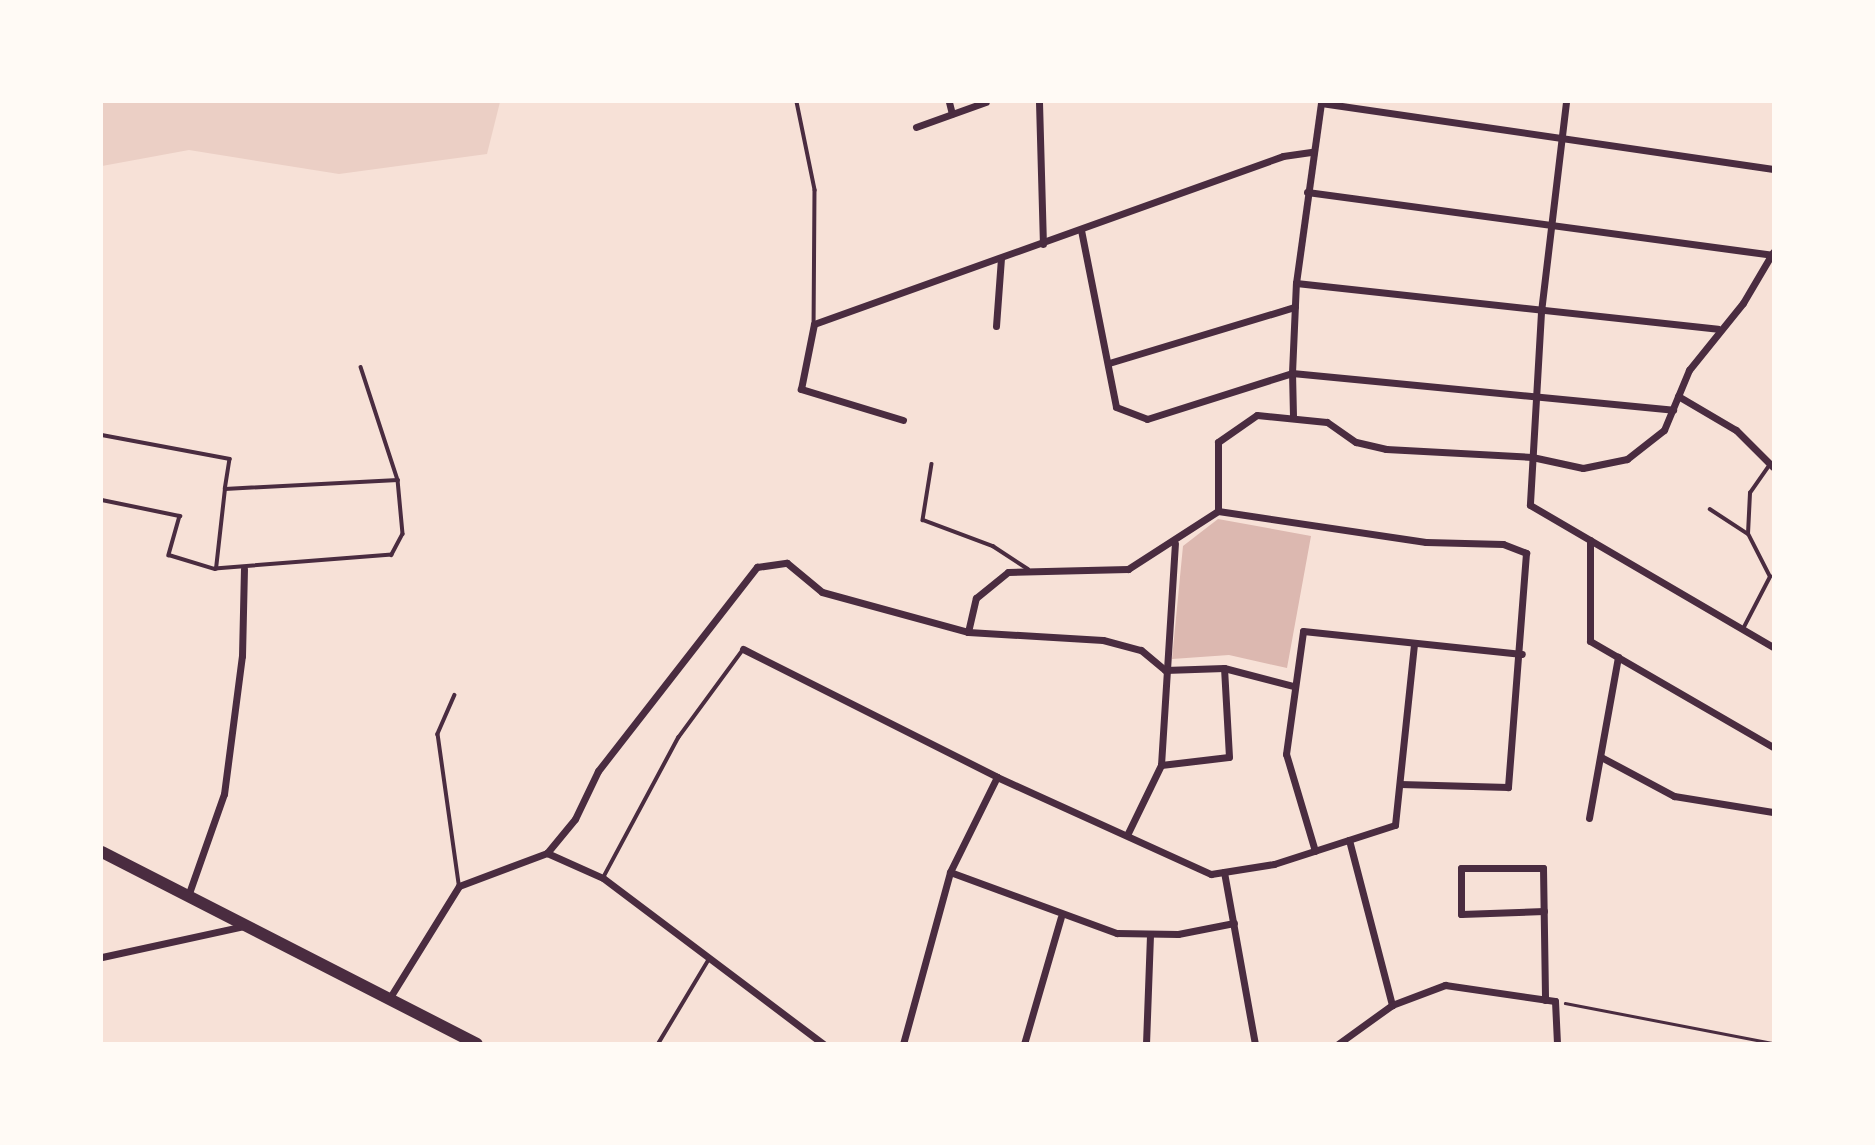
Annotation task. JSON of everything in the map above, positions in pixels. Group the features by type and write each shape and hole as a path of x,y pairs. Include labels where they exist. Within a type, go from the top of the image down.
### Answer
{"highway":[{"path":"102,852 477,1044"}],"street":[{"path":"948,102 951,114"},
{"path":"916,127 986,102"},
{"path":"1039,102 1042,244"},
{"path":"1293,416 1296,283 1321,102 1773,169"},
{"path":"1566,102 1564,139 1541,312 1530,505 1773,647"},
{"path":"903,419 801,389 814,324 1283,156 1313,152"},
{"path":"1218,511 1218,442 1224,434 1257,415 1293,416 1327,422 1356,442 1386,449 1532,457 1583,468 1627,459 1654,443 1718,329 1743,303 1773,253 1307,192"},
{"path":"1081,230 1116,407 1147,419 1292,373 1672,410"},
{"path":"996,326 1001,258"},
{"path":"1296,283 1541,312 1718,329"},
{"path":"1109,363 1295,307"},
{"path":"1678,396 1736,430 1772,466"},
{"path":"968,632 976,598 1009,572 1028,569 1128,569 1175,543 1218,511 1426,542 1503,544 1526,553 1518,603 1522,654 1508,787 1400,784"},
{"path":"1590,540 1590,640 1773,747"},
{"path":"1128,833 1161,765 1175,543"},
{"path":"389,999 459,886 547,853 575,819 598,771 757,567 787,563 822,592 968,632 1130,645 1165,670 1224,667 1293,686"},
{"path":"188,896 224,794 242,656 244,569"},
{"path":"1315,851 1286,754 1293,686 1304,631 1522,654"},
{"path":"743,649 997,777 1128,833 1204,873 1224,872 1315,851 1395,825 1414,644"},
{"path":"1589,818 1618,657"},
{"path":"1161,765 1229,757 1224,667"},
{"path":"1601,757 1674,796 1773,812"},
{"path":"903,1044 950,872 997,777"},
{"path":"1349,840 1392,1005"},
{"path":"547,853 603,878 823,1044"},
{"path":"1544,911 1461,914 1461,868 1544,868 1545,1000"},
{"path":"950,872 1060,917 1150,935 1234,923"},
{"path":"1224,872 1255,1044"},
{"path":"1024,1044 1060,917"},
{"path":"102,957 246,925"},
{"path":"1146,1044 1150,935"},
{"path":"1338,1044 1392,1005 1444,985 1555,1001 1557,1044"}],"lane":[{"path":"797,102 815,190 814,324"},
{"path":"102,500 180,516 169,555 216,569 244,569 392,555 403,534 398,480 361,367"},
{"path":"102,435 230,459 216,569"},
{"path":"932,464 923,520 993,546 1028,569"},
{"path":"1748,534 1750,493 1772,466"},
{"path":"225,489 398,480"},
{"path":"1710,509 1748,534 1772,579 1743,629"},
{"path":"603,878 678,737 743,649"},
{"path":"455,695 438,734 459,886"},
{"path":"658,1044 683,993 709,959"}],"path":[{"path":"1555,1001 1773,1043"}],"shaded area":[{"path":"102,102 500,102 487,154 339,174 189,150 102,166"},
{"path":"1218,519 1311,536 1287,668 1229,655 1172,659 1183,546"}]}
